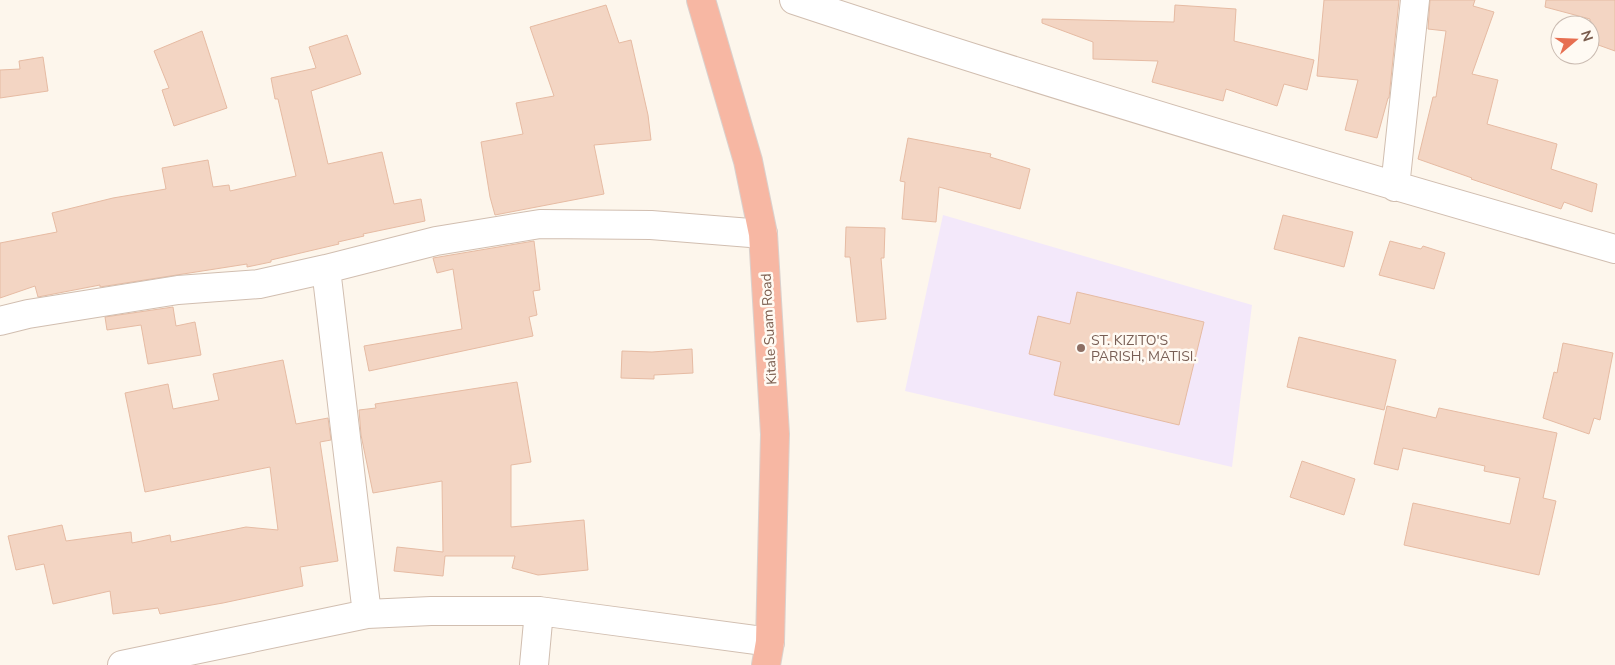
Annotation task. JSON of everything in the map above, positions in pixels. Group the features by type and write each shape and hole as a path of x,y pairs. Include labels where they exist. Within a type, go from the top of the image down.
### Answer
{"highway":[{"name":"Kitale Suam Road","path":"701,0 748,161 763,234 775,434 768,654"}],"street":[{"path":"794,0 919,41 1395,186 1615,249"},
{"path":"1395,186 1415,0"},
{"path":"0,321 28,314 178,290 259,284 436,241 540,224 651,225 763,234"},
{"path":"326,269 367,614"},
{"path":"122,665 159,661 367,614 431,611 539,611 768,654"},
{"path":"534,665 539,611"}],"shaded area":[{"name":"ST. KIZITO'S PARISH, MATISI.","path":"943,215 1252,305 1232,467 905,391"}],"building":[{"path":"1324,0 1399,0 1389,98 1377,138 1345,130 1358,80 1317,76"},
{"path":"1430,0 1475,0 1473,6 1494,12 1472,74 1498,80 1487,124 1557,144 1551,169 1597,184 1592,212 1564,202 1561,209 1418,159 1433,97 1436,97 1446,31 1428,29"},
{"path":"1546,0 1615,0 1615,51 1600,46 1600,15 1575,15 1545,7"},
{"path":"606,5 619,43 631,40 648,115 651,140 594,145 604,194 495,215 490,197 481,142 523,134 516,103 554,96 530,27"},
{"path":"1175,5 1236,9 1234,41 1314,60 1307,90 1284,84 1277,106 1226,89 1223,101 1152,82 1158,61 1093,59 1093,42 1042,23 1042,19 1174,22"},
{"path":"202,31 227,108 174,126 162,90 169,88 154,51"},
{"path":"347,35 361,74 311,91 328,164 382,152 394,204 421,199 425,221 363,234 364,236 338,242 339,244 247,267 247,264 100,287 100,285 38,297 35,286 0,298 0,243 57,232 52,213 113,198 166,189 162,168 208,160 213,187 229,185 230,191 296,176 278,99 275,99 271,78 316,68 309,47"},
{"path":"43,57 48,91 0,98 0,70 20,69 19,61"},
{"path":"908,138 991,154 990,157 1030,169 1020,209 939,187 936,222 902,219 905,182 900,181"},
{"path":"1283,215 1353,232 1344,267 1274,249"},
{"path":"846,227 885,228 884,258 881,258 886,319 857,322 850,257 845,257"},
{"path":"534,241 540,290 533,291 537,315 529,317 533,336 369,371 364,346 462,329 453,269 437,273 433,258"},
{"path":"1390,241 1421,249 1423,246 1445,253 1434,289 1379,275"},
{"path":"1077,292 1204,322 1179,425 1054,395 1061,362 1029,354 1038,316 1070,324"},
{"path":"173,307 176,326 195,322 201,355 148,364 141,325 107,330 105,317"},
{"path":"1299,337 1396,360 1384,410 1287,387"},
{"path":"1563,343 1613,353 1600,420 1594,418 1589,434 1543,418 1554,372 1557,373"},
{"path":"692,349 693,373 654,375 654,379 621,378 622,351 652,352"},
{"path":"283,360 296,424 328,418 331,440 320,442 338,561 300,567 303,586 160,614 158,608 113,614 110,591 53,604 44,564 16,570 8,536 62,525 66,541 131,532 132,543 170,535 171,542 246,527 278,530 270,467 145,492 125,393 168,384 173,409 219,400 213,374"},
{"path":"517,382 531,462 511,465 511,527 584,520 588,570 538,575 512,568 515,556 445,556 443,576 394,571 397,547 443,552 442,481 373,493 361,435 359,410 376,408 375,404"},
{"path":"1387,406 1436,418 1439,408 1557,433 1543,498 1556,501 1539,575 1404,545 1413,503 1510,524 1520,478 1484,471 1485,466 1403,448 1398,470 1374,464"},
{"path":"1302,461 1355,479 1344,515 1290,497"}],"place":[{"name":"ST. KIZITO'S PARISH, MATISI.","path":"1081,348"}]}
